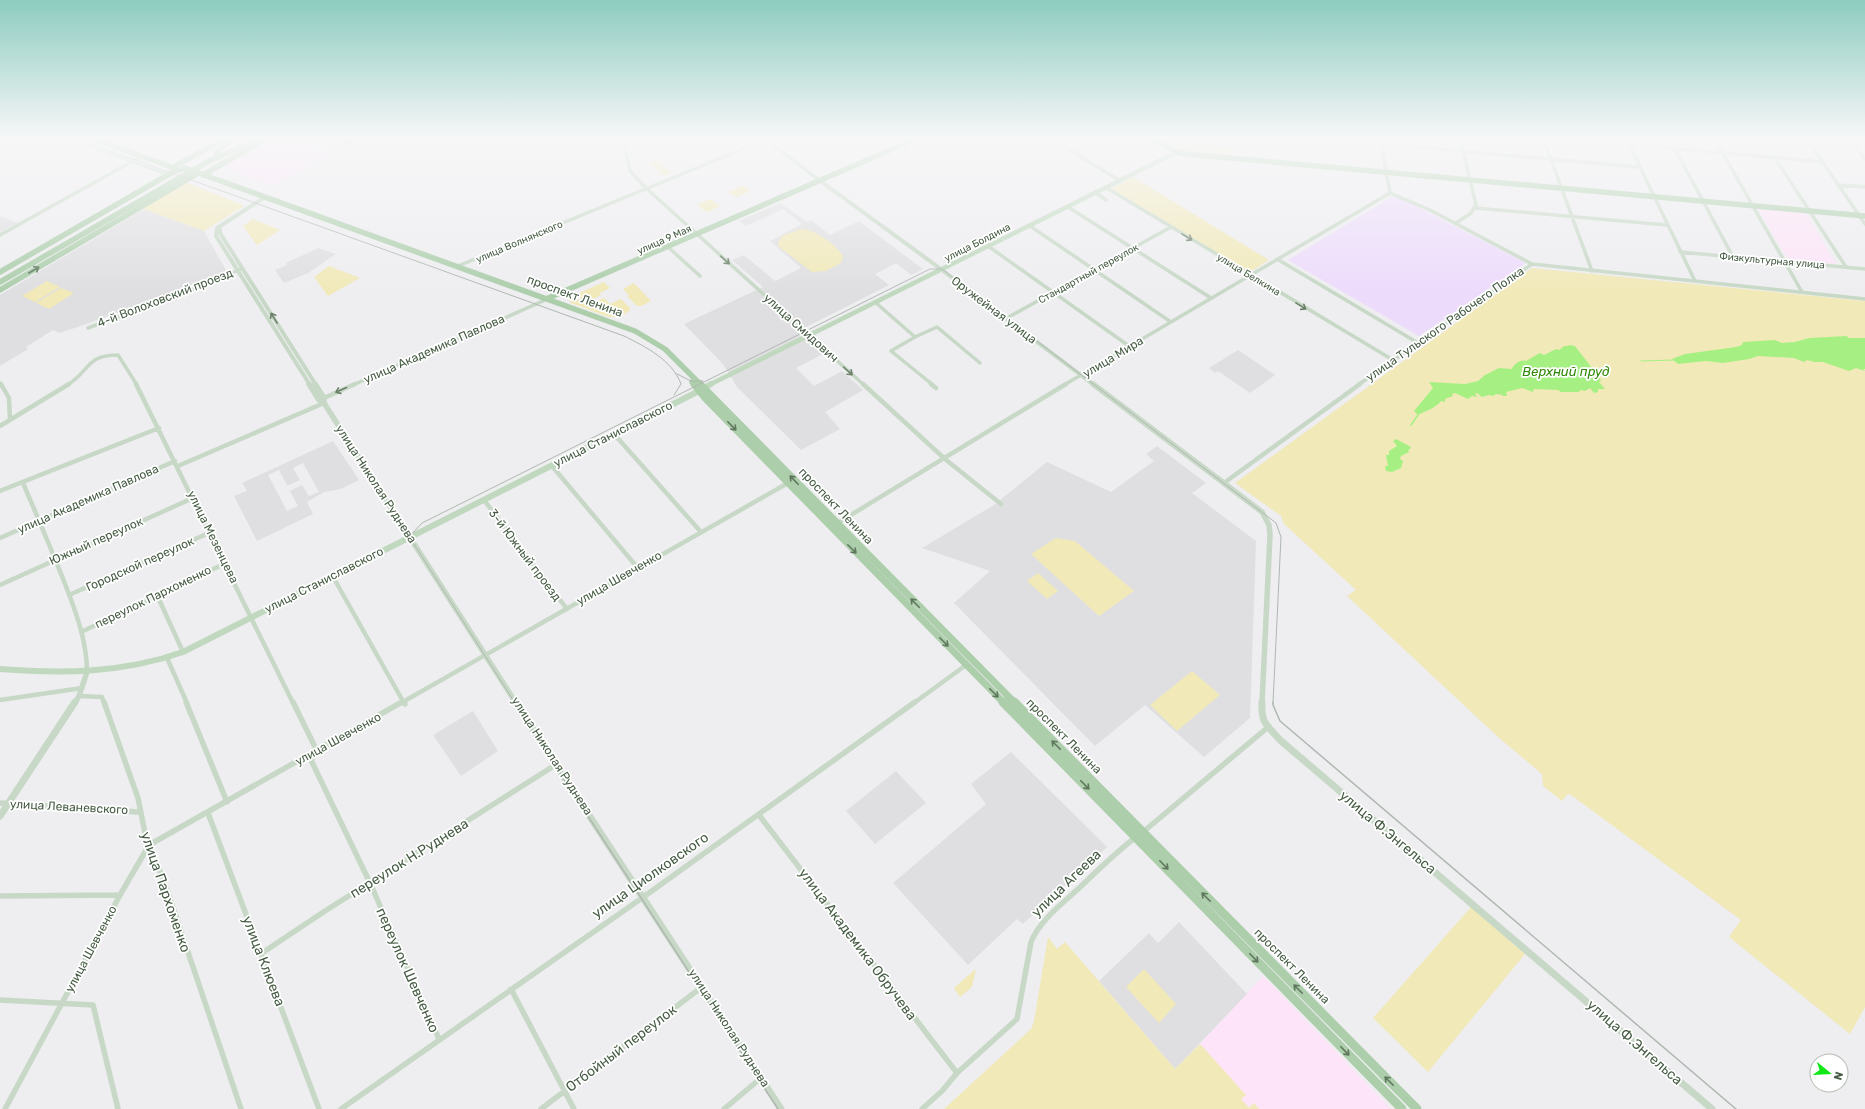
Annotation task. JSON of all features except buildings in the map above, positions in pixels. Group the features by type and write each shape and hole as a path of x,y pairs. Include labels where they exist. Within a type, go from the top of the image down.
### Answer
{"main road":[{"path":"0,272 143,190"},
{"path":"0,278 152,190"},
{"path":"0,282 159,190"},
{"path":"0,290 168,190"},
{"name":"проспект Ленина","path":"239,190 458,266 612,326 648,343 676,364 1139,835 1417,1109"},
{"name":"проспект Ленина","path":"241,190 635,331 665,349 788,483 834,525"},
{"name":"улица 9 Мая","path":"546,300 797,190"},
{"name":"улица Болдина","path":"702,389 1068,207 1099,190"},
{"path":"1570,190 1862,216"},
{"name":"улица Станиславского","path":"87,672 142,666 183,652 332,575 552,466 702,389"},
{"path":"0,669 42,673 87,672"},
{"name":"проспект Ленина","path":"1139,835 1402,1109"}],"street":[{"path":"0,235 81,190"},
{"name":"улица Волнянского","path":"458,266 642,190"},
{"name":"улица Смидович","path":"648,190 945,459 1001,504"},
{"name":"Оружейная улица","path":"832,190 1224,483"},
{"name":"улица Белкина","path":"1110,190 1393,360"},
{"path":"1472,190 1476,208"},
{"path":"1561,190 1592,271"},
{"path":"1650,190 1695,282"},
{"path":"1696,190 1733,257"},
{"path":"1744,190 1786,261 1802,292"},
{"path":"1795,190 1846,268"},
{"path":"1842,190 1862,216 1865,224"},
{"path":"1095,192 1106,200"},
{"path":"1390,192 1456,223 1532,264"},
{"name":"улица Мира","path":"834,525 1250,274 1390,192"},
{"name":"улица Николая Руднева","path":"263,198 217,228 220,229 218,233 287,351 319,400 324,400 486,656 781,1109"},
{"path":"1068,207 1211,298"},
{"path":"1456,223 1476,208 1667,225"},
{"path":"1030,226 1170,322"},
{"name":"Стандартный переулок","path":"1006,319 1171,227"},
{"path":"988,246 1130,346"},
{"path":"668,247 700,276"},
{"name":"Физкультурная улица","path":"1680,252 1865,269"},
{"path":"1277,259 1418,343"},
{"name":"улица Тульского Рабочего Полка","path":"1224,483 1393,360 1532,264 1865,299"},
{"name":"4-й Волоховский проезд","path":"88,328 202,286 240,269"},
{"name":"улица Академика Павлова","path":"178,466 546,300"},
{"path":"875,302 916,337"},
{"path":"936,388 891,351 937,327 980,362"},
{"name":"улица Мезенцева","path":"10,420 76,380 88,364 108,355 118,354 133,378 159,428 317,751"},
{"path":"0,383 9,398 10,420 0,426"},
{"path":"0,491 159,428"},
{"path":"614,434 701,532"},
{"name":"улица Академика Павлова","path":"0,538 175,461"},
{"path":"552,466 637,567"},
{"path":"0,816 79,696 87,672 88,659 70,595 23,483"},
{"name":"улица Шевченко","path":"5,1109 61,1003 149,845 404,703 637,567 788,483"},
{"path":"1224,483 1262,512 1270,529 1261,716 1267,728"},
{"name":"Южный переулок","path":"0,585 193,498"},
{"name":"3-й Южный проезд","path":"484,500 566,609"},
{"name":"Городской переулок","path":"70,595 211,532"},
{"name":"переулок Пархоменко","path":"81,632 226,563"},
{"path":"332,575 404,703"},
{"path":"157,595 183,652"},
{"path":"167,658 201,735 227,802"},
{"name":"улица Циолковского","path":"340,1109 644,897 969,663"},
{"path":"0,700 82,688"},
{"name":"улица Пархоменко","path":"79,696 102,697 138,798 138,812 149,845 166,889 241,1109"},
{"name":"улица Агеева","path":"922,1109 942,1091 957,1073 1017,1019 1031,942 1035,932 1049,916 1119,850 1267,728"},
{"name":"улица Ф.Энгельса","path":"1267,728 1712,1109"},
{"name":"переулок Шевченко","path":"317,751 311,760 370,883 439,1039"},
{"name":"переулок Н.Руднева","path":"262,954 370,883 557,764"},
{"name":"улица Леваневского","path":"0,804 138,812"},
{"name":"улица Клюева","path":"208,813 319,1109"},
{"name":"улица Академика Обручева","path":"759,815 957,1073"},
{"path":"0,896 120,895"},
{"name":"Отбойный переулок","path":"541,1109 702,986"},
{"path":"511,989 574,1109"},
{"path":"0,1000 93,1005 118,1109"},
{"path":"724,1109 761,1078"}],"shaded area":[{"path":"172,190 205,190 244,206 204,231 141,208"},
{"path":"733,190 750,191 736,197 728,192"},
{"path":"1112,190 1154,190 1269,260 1250,272"},
{"path":"1395,195 1526,263 1419,336 1288,260"},
{"path":"710,199 720,206 707,212 697,205"},
{"path":"780,203 807,222 811,220 830,235 859,221 923,269 911,275 896,263 875,274 889,285 798,331 823,354 796,368 814,386 842,371 863,390 825,412 840,429 801,450 737,387 723,364 684,324 763,287 732,260 744,255 775,281 801,268 770,241 802,224 783,209 746,226 739,221"},
{"path":"144,209 204,231 227,272 78,327 59,333 53,330 26,347 28,349 0,366 0,295"},
{"path":"1758,209 1806,213 1836,264 1788,259"},
{"path":"0,216 18,223 0,232"},
{"path":"253,219 280,230 257,245 243,226"},
{"path":"801,229 806,229 818,234 836,247 843,257 841,263 826,271 812,272 779,247 778,242 782,236"},
{"path":"318,248 336,254 308,273 284,283 275,270 287,265 286,263"},
{"path":"329,266 360,278 328,296 314,277"},
{"path":"1532,268 1865,301 1865,1007 1850,1034 1729,937 1741,920 1571,795 1568,794 1562,801 1543,786 1542,774 1498,737 1347,596 1356,590 1284,524 1281,516 1235,483"},
{"path":"47,281 60,287 35,302 22,296"},
{"path":"604,282 610,288 600,293 601,295 590,301 573,296"},
{"path":"634,283 651,301 641,306 637,306 627,296 629,295 623,289"},
{"path":"61,288 74,293 49,309 36,303"},
{"path":"571,297 619,317 609,317 571,303 569,300"},
{"path":"604,298 610,304 621,299 631,309 620,316 591,304"},
{"path":"1238,350 1275,375 1250,393 1218,371 1215,373 1209,368"},
{"path":"333,441 359,480 341,489 324,492 307,502 313,514 257,541 234,496 247,491 242,483","holes":["303,463 319,492 309,496 302,485 290,491 298,506 287,511 268,475 279,470 287,485 289,485 300,480 293,468"]},
{"path":"1157,446 1206,483 1192,493 1256,541 1250,718 1204,757 1145,705 1095,746 954,603 990,571 922,548 994,505 1047,462 1111,492 1154,461 1146,454"},
{"path":"1056,538 1075,541 1134,591 1099,616 1031,554"},
{"path":"1038,573 1058,591 1047,599 1027,581"},
{"path":"1192,671 1220,695 1177,731 1150,705"},
{"path":"473,711 498,751 461,776 433,735"},
{"path":"1011,752 1107,847 1023,924 1017,919 968,965 893,883 986,804 971,784"},
{"path":"896,771 926,803 875,844 846,811"},
{"path":"1471,907 1525,954 1428,1072 1373,1018"},
{"path":"1179,922 1247,994 1175,1069 1099,981 1149,933 1158,943"},
{"path":"1048,937 1057,949 1065,942 1175,1069 1200,1044 1246,1095 1241,1099 1249,1108 1254,1103 1259,1109 944,1109 1031,1029 1034,1021"},
{"path":"976,969 972,987 960,997 954,988"},
{"path":"1144,969 1176,1004 1159,1023 1126,987"},
{"path":"1263,976 1391,1109 1259,1109 1254,1103 1249,1108 1241,1099 1245,1094 1200,1044"}],"water":[{"path":"1847,336 1848,338 1865,338 1865,369 1863,369 1865,371 1856,368 1849,371 1823,362 1807,360 1804,362 1794,358 1758,356 1723,363 1706,361 1678,364 1672,359 1685,354 1736,347 1742,345 1743,342 1775,340 1782,343 1795,342 1809,338"},
{"name":"Верхний пруд","path":"1569,345 1575,346 1599,377 1601,381 1599,382 1605,389 1598,389 1598,392 1594,393 1590,388 1585,391 1580,390 1579,392 1534,389 1533,392 1522,388 1506,392 1507,396 1496,394 1493,396 1489,395 1482,397 1477,393 1475,394 1477,397 1472,396 1468,399 1455,393 1452,394 1453,396 1445,399 1445,402 1441,401 1418,415 1414,411 1433,388 1429,382 1465,384 1478,381 1485,375 1499,368 1512,369 1515,364 1526,361 1540,353 1544,355"},
{"path":"1396,439 1411,447 1408,450 1409,452 1401,456 1400,459 1403,461 1401,468 1392,472 1386,471 1385,466 1388,466 1386,455 1389,455 1389,451 1397,446 1393,441"}],"waterway":[{"path":"1641,361 1674,360"},
{"path":"1411,425 1418,415"}],"tram line":[{"path":"218,190 624,336 657,355 665,361 677,375 681,384 674,395"},
{"path":"515,703 412,541 410,536 422,523 930,269 942,269 1276,523 1281,537 1273,703"},
{"path":"677,374 691,381 703,381"},
{"path":"514,702 778,1109"},
{"path":"1273,703 1280,721 1736,1109"}]}
